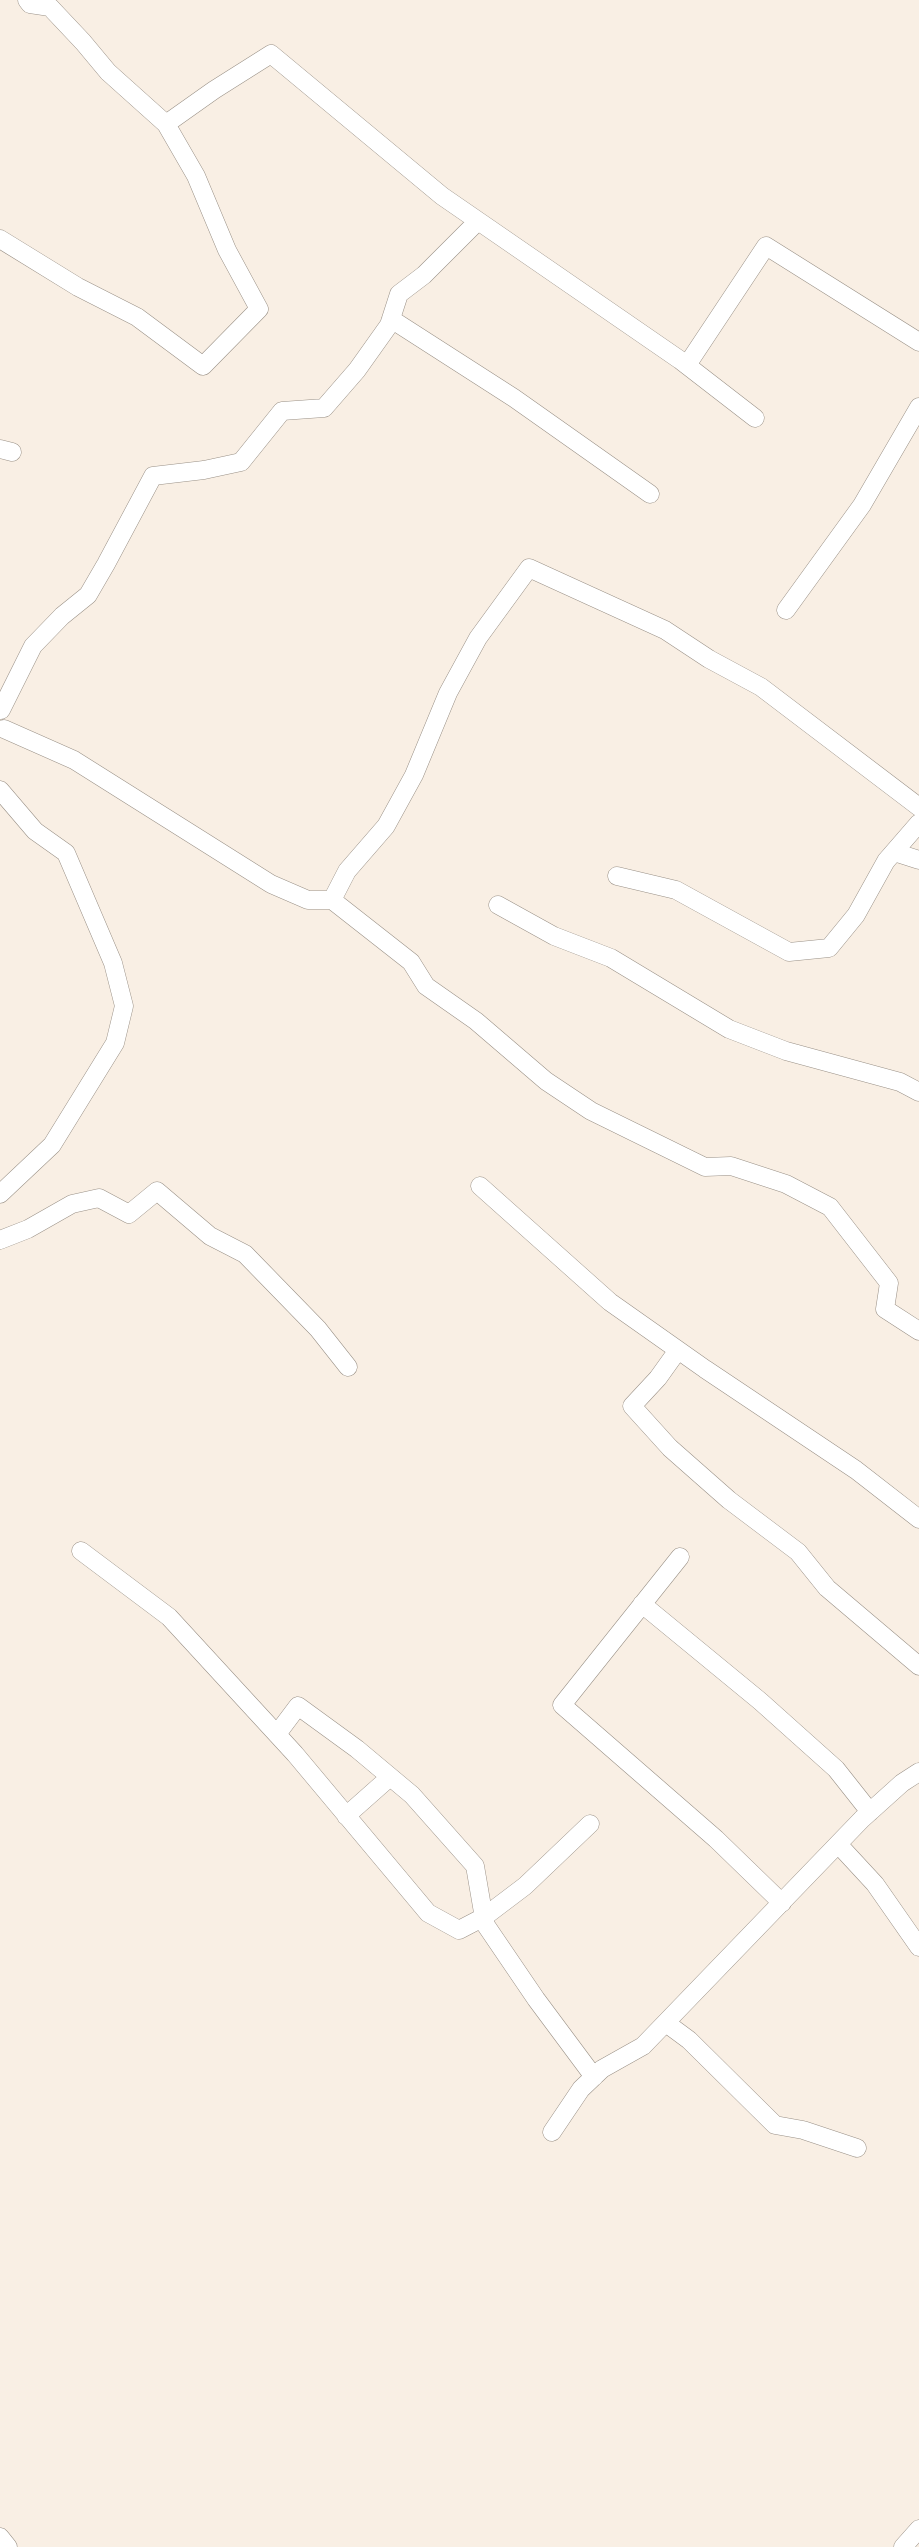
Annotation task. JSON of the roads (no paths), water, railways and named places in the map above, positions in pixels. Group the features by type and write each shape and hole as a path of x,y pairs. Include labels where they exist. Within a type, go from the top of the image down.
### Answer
{"street":[{"path":"0,239 78,287 137,317 204,366 259,309 227,250 196,176 166,124 108,72 50,7 30,4 26,0"},
{"path":"166,124 214,90 271,54 442,196 687,365 755,418"},
{"path":"478,221 424,275 399,294 389,325 357,370 324,408 282,410 241,462 204,470 153,476 88,595 62,616 33,646 0,710 7,723 2,736 74,760 271,884 308,900 332,900 411,962 426,986 476,1021 546,1081 591,1111 705,1167 731,1166 786,1184 830,1206 889,1283 885,1309 919,1331"},
{"path":"687,365 766,246 919,342"},
{"path":"391,319 514,398 650,494"},
{"path":"786,610 862,505 919,407"},
{"path":"332,900 347,871 386,826 414,775 448,693 478,638 529,568 665,630 709,659 761,687 919,807"},
{"path":"0,790 35,831 66,854 113,964 124,1006 115,1043 52,1145 0,1194"},
{"path":"617,876 676,890 789,952 829,948 856,915 886,861 919,823"},
{"path":"894,852 919,860"},
{"path":"498,905 554,936 611,958 729,1029 786,1051 900,1082 919,1092"},
{"path":"480,1186 610,1302 856,1470 919,1519"},
{"path":"0,1240 28,1229 72,1204 99,1198 129,1214 157,1191 210,1236 245,1254 318,1330 348,1367"},
{"path":"678,1350 658,1378 632,1406 670,1448 729,1500 798,1552 827,1588 919,1666"},
{"path":"81,1551 169,1617 277,1734 428,1913 459,1930 484,1917 525,1886 590,1824"},
{"path":"680,1557 562,1705 716,1839 782,1903"},
{"path":"642,1604 760,1701 836,1769 870,1812"},
{"path":"277,1734 298,1706 357,1748 412,1795 475,1866 485,1924 531,1992 594,2076"},
{"path":"552,2132 581,2089 602,2068 643,2046 870,1812 902,1783 919,1772"},
{"path":"346,1816 390,1776"},
{"path":"838,1844 875,1884 919,1947"},
{"path":"666,2023 689,2040 775,2125 803,2130 857,2148"},
{"path":"903,2547 919,2529"},
{"path":"0,2536 8,2547"}]}
